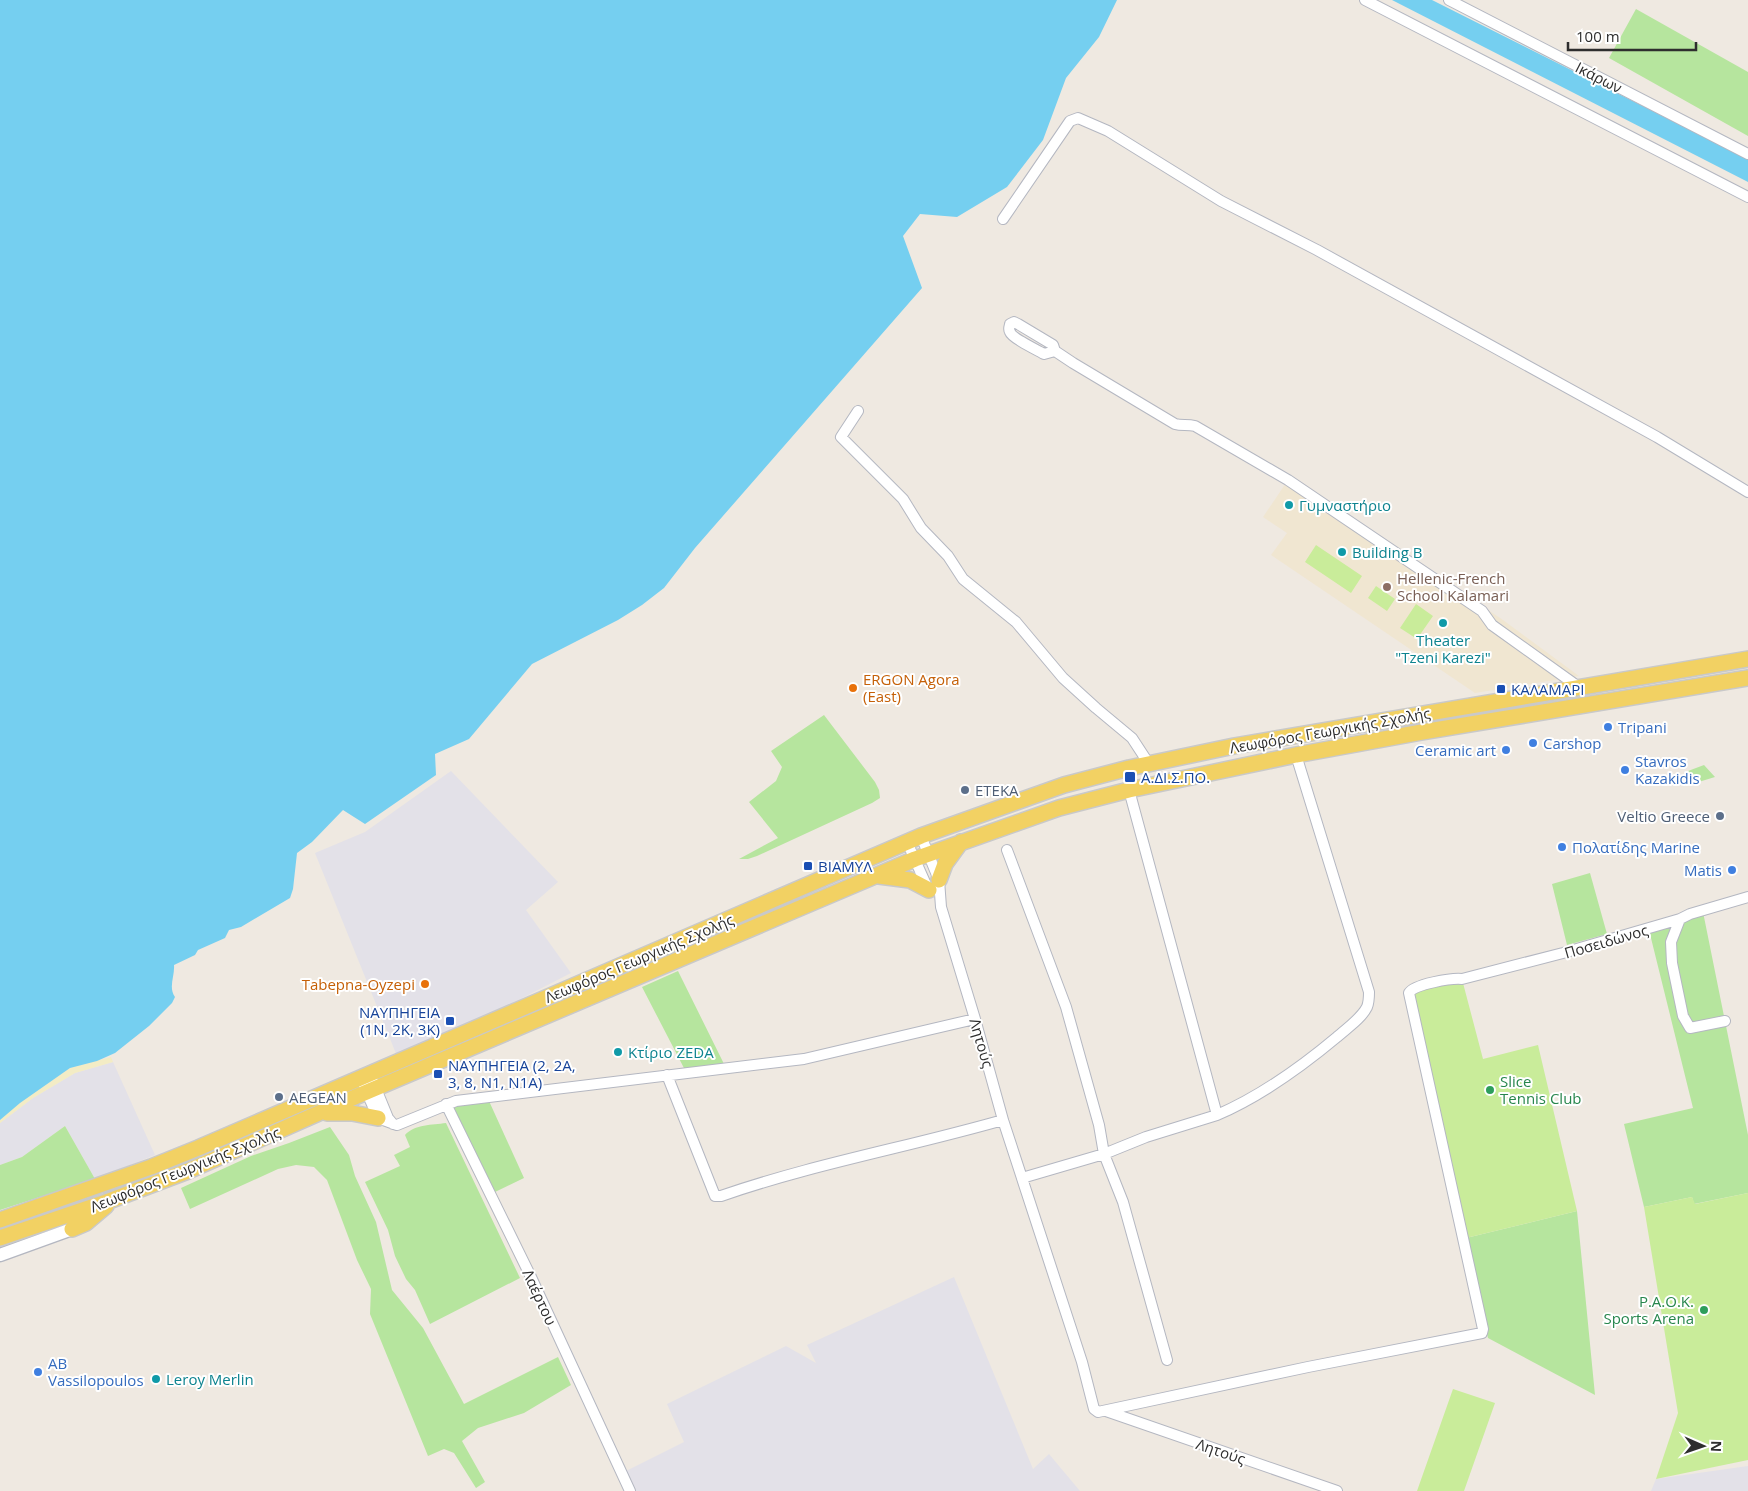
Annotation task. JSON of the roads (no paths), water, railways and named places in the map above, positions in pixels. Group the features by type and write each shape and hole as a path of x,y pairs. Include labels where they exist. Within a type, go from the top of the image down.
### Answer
{"main road":[{"name":"Λεωφόρος Γεωργικής Σχολής","path":"0,1220 169,1160 914,839 978,814 1064,785 1149,764 1339,727 1748,660"},
{"name":"Λεωφόρος Γεωργικής Σχολής","path":"0,1238 188,1171 922,856 1059,808 1129,790 1296,755 1422,732 1748,678"},
{"path":"875,876 903,878 934,885 944,864 961,842"},
{"path":"321,1113 352,1113 378,1118"},
{"path":"72,1229 86,1223 103,1207 119,1197"}],"street":[{"path":"1365,0 1748,197"},
{"name":"Ικάρων","path":"1449,0 1748,154"},
{"path":"1003,219 1070,120 1078,118 1108,131 1221,201 1317,250 1640,428 1748,492"},
{"path":"1055,351 1175,424 1195,426 1288,480 1482,610 1492,625 1580,688"},
{"path":"858,411 841,437 904,499 921,528 948,556 963,580 1016,622 1063,678 1132,738 1149,764"},
{"path":"1022,1178 1104,1154 1146,1136 1235,1108 1273,1086 1307,1061 1354,1022 1366,1009 1368,992 1296,755"},
{"path":"1129,790 1217,1115"},
{"name":"Λητούς","path":"914,839 934,885 975,1019 1003,1120 1082,1362 1094,1409 1098,1412 1105,1411 1337,1491"},
{"name":"Λητούς","path":"914,839 934,885"},
{"path":"1008,850 1066,1008 1099,1125 1104,1154 1123,1202 1167,1360"},
{"name":"Ποσειδώνος","path":"1105,1411 1483,1332 1408,996 1409,993 1413,988 1452,979 1462,979 1563,953 1748,897"},
{"path":"1680,919 1671,942 1672,963 1683,1016 1690,1028 1725,1022"},
{"path":"372,1091 378,1118 393,1124 401,1124 446,1104 465,1100 804,1059 975,1019"},
{"path":"667,1075 715,1196 721,1196 767,1180 1003,1120"},
{"path":"365,1076 372,1091 393,1124"},
{"name":"Λαέρτου","path":"446,1104 531,1277 630,1491"},
{"path":"0,1255 72,1229"}],"water":[{"path":"0,0 1117,0 1099,37 1066,78 1043,140 1007,187 957,217 920,214 903,236 922,288 695,548 664,588 618,620 532,664 469,739 435,754 436,775 365,824 343,810 312,842 297,853 293,889 290,898 241,927 229,930 225,938 198,950 195,955 174,965 172,989 175,997 172,1003 149,1026 115,1053 97,1061 70,1068 20,1103 0,1120"},
{"path":"1392,0 1432,0 1748,159 1748,182"}],"place":[{"name":"Γυμναστήριο","path":"1289,505"},
{"name":"Building B","path":"1342,552"},
{"name":"Hellenic-French School Kalamari","path":"1387,587"},
{"name":"Theater \"Tzeni Karezi\"","path":"1443,623"},
{"name":"ERGON Agora (East)","path":"853,688"},
{"name":"ΚΑΛΑΜΑΡΙ","path":"1501,689"},
{"name":"Tripani","path":"1608,727"},
{"name":"Carshop","path":"1533,743"},
{"name":"Ceramic art","path":"1506,750"},
{"name":"Stavros Kazakidis","path":"1625,770"},
{"name":"Α.ΔΙ.Σ.ΠΟ.","path":"1130,777"},
{"name":"ΕΤΕΚΑ","path":"965,790"},
{"name":"Veltio Greece","path":"1720,816"},
{"name":"Πολατίδης Marine","path":"1562,847"},
{"name":"ΒΙΑΜΥΛ","path":"808,866"},
{"name":"Matis","path":"1732,870"},
{"name":"Tabepna-Oyzepi","path":"425,984"},
{"name":"ΝΑΥΠΗΓΕΙΑ (1Ν, 2Κ, 3Κ)","path":"450,1021"},
{"name":"Κτίριο ZEDA","path":"618,1052"},
{"name":"ΝΑΥΠΗΓΕΙΑ (2, 2Α, 3, 8, Ν1, Ν1Α)","path":"438,1074"},
{"name":"Slice Tennis Club","path":"1490,1090"},
{"name":"AEGEAN","path":"279,1097"},
{"name":"P.A.O.K. Sports Arena","path":"1704,1310"},
{"name":"AB Vassilopoulos","path":"38,1372"},
{"name":"Leroy Merlin","path":"156,1379"}]}
